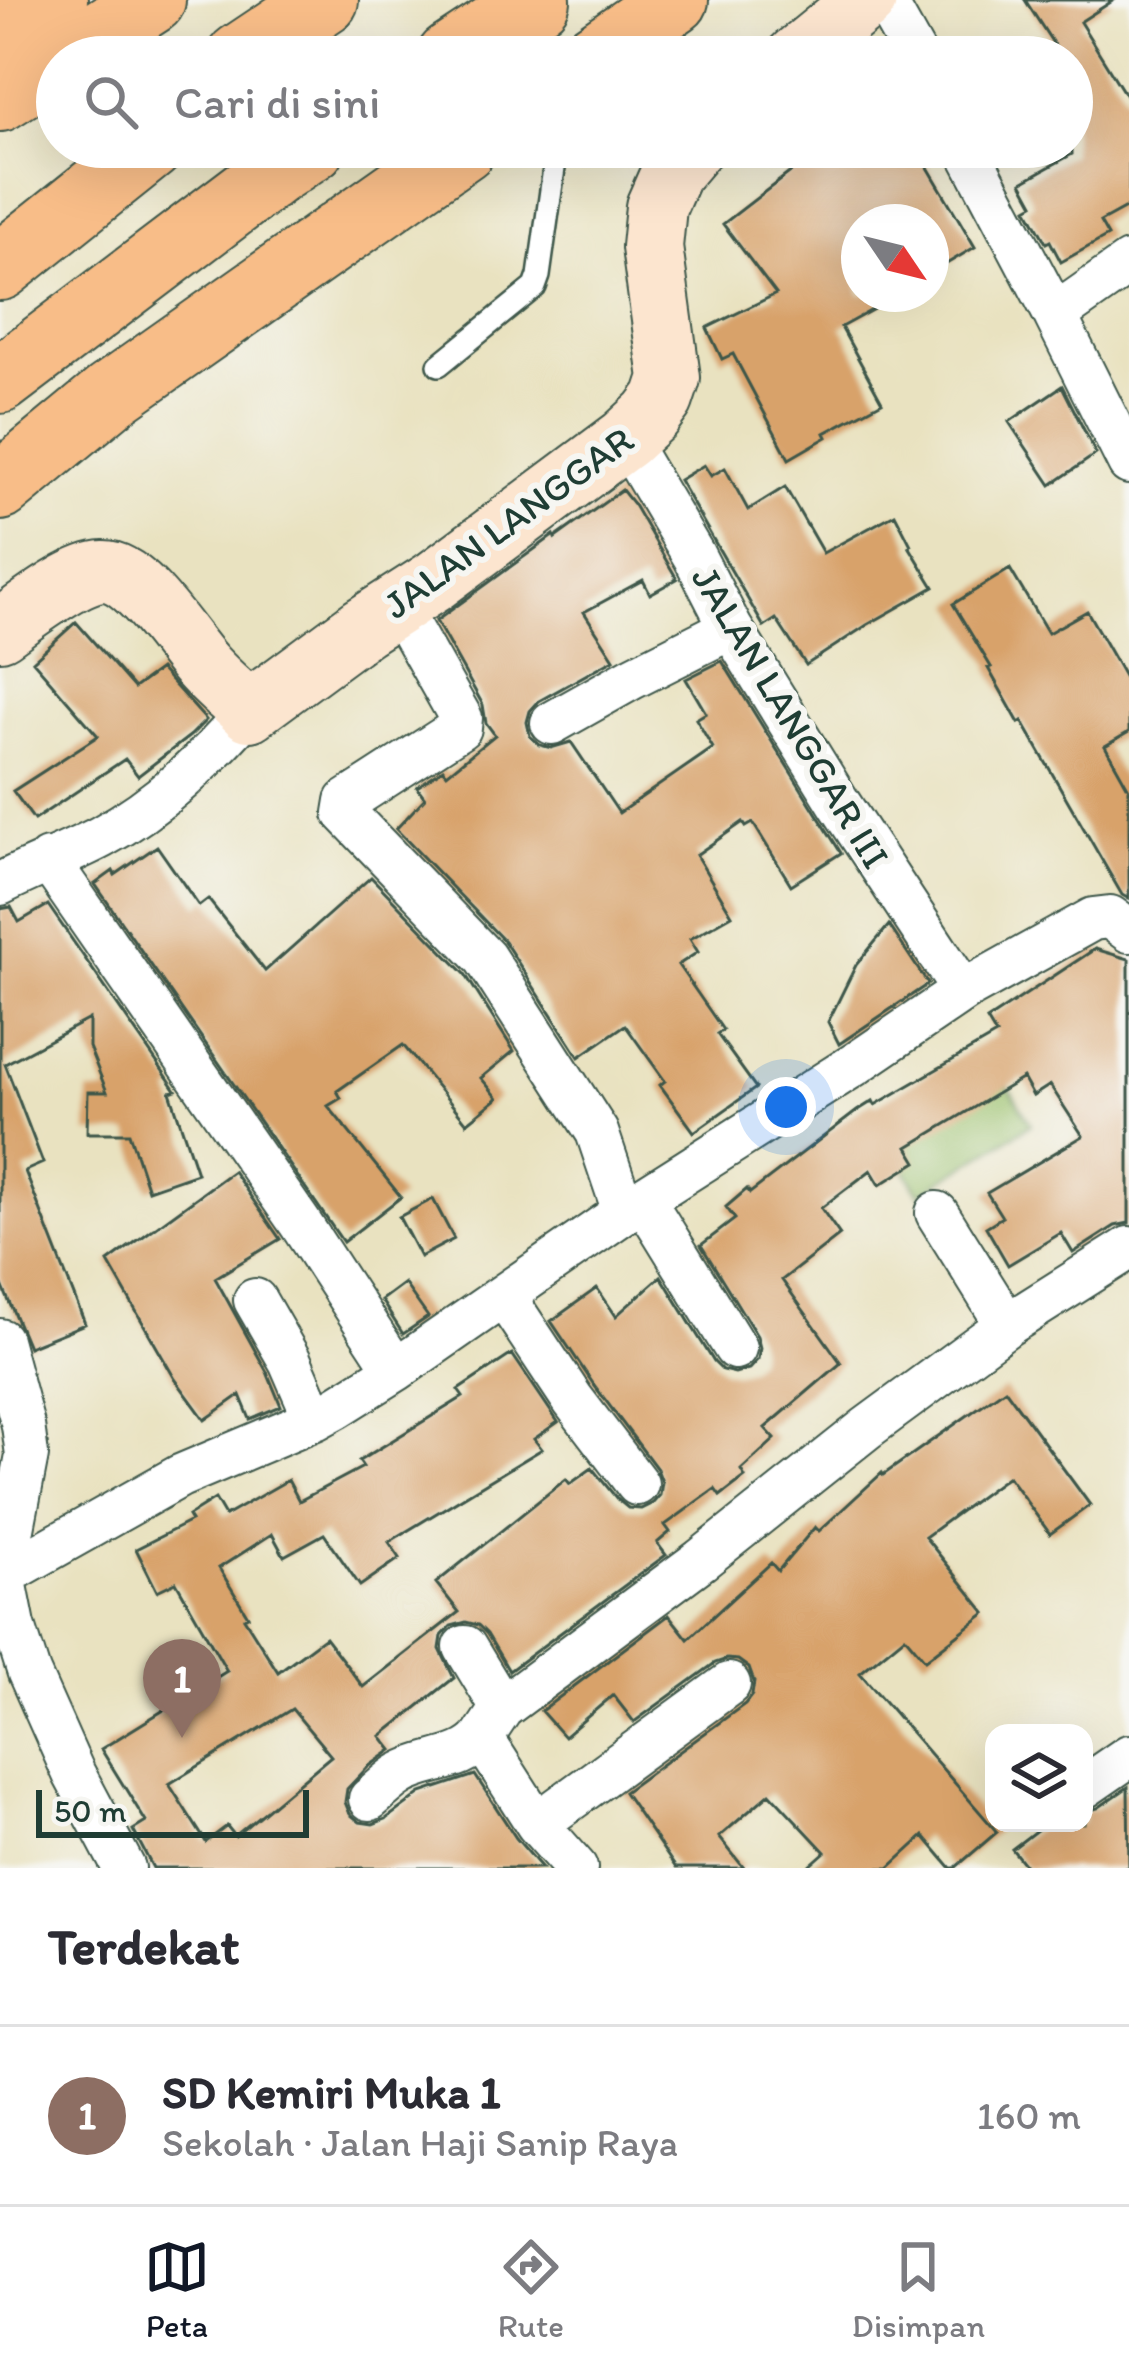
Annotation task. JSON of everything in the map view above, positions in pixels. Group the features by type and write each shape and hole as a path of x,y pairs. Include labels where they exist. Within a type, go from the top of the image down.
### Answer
{"highway":[{"path":"0,31 54,0"},
{"path":"96,36 152,0"},
{"path":"273,36 329,0"},
{"path":"287,36 329,0"},
{"path":"482,36 537,0"},
{"path":"623,36 675,0"},
{"path":"0,98 36,75"},
{"path":"0,209 65,168"},
{"path":"0,267 124,168"},
{"path":"0,380 280,168"},
{"path":"0,487 111,395 434,168"}],"street":[{"path":"822,36 866,0"},
{"path":"884,0 904,36"},
{"name":"JALAN LANGGAR","path":"249,710 434,581 625,440 651,415 670,378 652,248 656,207 674,168"},
{"path":"977,168 1129,463"},
{"path":"1055,314 1129,263"},
{"name":"JALAN LANGGAR III","path":"625,440 694,556 730,628 963,991"},
{"path":"0,631 78,579 105,571 123,576 206,671 249,710 211,754 153,803 99,838 0,884"},
{"path":"397,605 460,718 460,728 347,801 345,813 485,958 596,1132 634,1205 735,1348"},
{"path":"552,723 730,628"},
{"path":"48,860 396,1370"},
{"path":"4,1575 180,1476 315,1419 396,1370 634,1205 963,991 1093,919 1110,917 1129,931"},
{"path":"937,1213 1007,1325"},
{"path":"370,1799 400,1774 476,1745 492,1723 867,1428 1007,1325 1125,1262"},
{"path":"505,1296 573,1400 637,1484"},
{"path":"255,1300 290,1361 315,1419"},
{"path":"0,1340 27,1455 11,1493 4,1575 14,1626 14,1679 74,1774 124,1868"},
{"path":"466,1647 492,1723 537,1824 576,1868"},
{"path":"537,1824 729,1684"},
{"path":"1093,1781 1129,1756"}],"lane":[{"path":"439,364 535,287 554,168"}],"green space":[{"path":"1001,1075 1031,1124 920,1194 889,1145"}],"building":[{"path":"1025,0 1114,0 1080,22 1089,36 1048,36"},
{"path":"1093,43 1129,101 1129,206 1100,222 1108,236 1061,262 1027,208 1034,204 1022,182 1047,168 1093,168"},
{"path":"796,168 928,168 975,247 949,262 949,204 841,204 841,312 868,312 841,327 882,402 789,459 733,354 722,359 707,328 776,294 723,224"},
{"path":"1062,386 1096,454 1051,485 1009,422"},
{"path":"704,465 711,476 725,468 748,510 785,487 823,553 895,514 934,587 806,665 776,619 764,627 679,480"},
{"path":"622,490 677,579 650,594 643,580 584,612 614,659 539,701 527,722 530,736 551,748 571,742 619,813 713,748 696,719 706,713 686,679 722,661 841,853 791,885 753,823 746,827 743,822 696,855 732,915 690,939 698,952 678,965 723,1030 717,1034 756,1088 694,1132 625,1025 579,1057 504,941 396,829 425,798 417,787 443,769 447,774 495,735 436,621"},
{"path":"1010,569 1048,633 1087,611 1129,685 1129,732 1105,746 1129,789 1129,899 1122,895 1022,721 1019,723 953,604"},
{"path":"76,622 134,688 160,669 206,720 138,776 125,759 34,820 13,791 98,736 33,661"},
{"path":"157,846 199,906 208,899 265,971 371,877 465,974 514,1051 481,1078 498,1098 467,1123 403,1045 337,1091 341,1098 328,1106 401,1197 343,1242 95,884"},
{"path":"48,905 176,1090 170,1092 197,1173 148,1190 129,1133 87,1133 88,1092 107,1092 89,1047 89,1019 5,1064 43,1163 25,1171 85,1324 28,1347 0,1280 0,909 11,907 19,922"},
{"path":"889,925 928,984 839,1044 828,1022 856,965"},
{"path":"1095,949 1129,959 1129,1223 1115,1226 1073,1253 1061,1233 1008,1265 986,1227 1002,1217 987,1193 1083,1136 1050,1085 1033,1096 1023,1078 908,1147 917,1162 880,1185 871,1170 821,1208 840,1235 782,1280 841,1363 765,1428 775,1439 741,1470 745,1477 720,1496 715,1489 665,1525 670,1532 657,1543 666,1555 509,1671 478,1625 451,1626 442,1636 440,1649 454,1678 381,1736 392,1750 347,1789 350,1814 373,1824 421,1793 475,1775 542,1868 153,1868 133,1830 146,1822 101,1749 227,1671 176,1582 157,1591 136,1549 191,1521 188,1516 215,1499 225,1516 288,1480 299,1501 363,1467 359,1461 463,1397 458,1390 512,1354 558,1422 534,1439 542,1449 389,1542 400,1558 360,1586 324,1534 284,1556 272,1534 219,1568 278,1672 325,1637 363,1687 459,1612 436,1583 566,1479 570,1484 592,1468 628,1508 641,1509 660,1495 657,1469 551,1321 597,1288 616,1316 661,1276 714,1362 735,1373 749,1369 758,1359 757,1336 701,1245 735,1219 726,1207 857,1111 996,1035 987,1020","holes":["292,1709 331,1756 235,1836 227,1826 206,1842 169,1784"]},
{"path":"233,1171 280,1239 215,1278 281,1406 250,1419 240,1395 205,1420 175,1379 108,1262"},
{"path":"433,1199 454,1239 420,1257 399,1217"},
{"path":"404,1283 428,1317 403,1334 381,1300"},
{"path":"1005,1389 1090,1505 1050,1534 1008,1476 925,1537 986,1613 925,1660 905,1636 860,1673 985,1818 985,1832 997,1832 955,1868 924,1836 889,1868 807,1868 825,1852 770,1793 719,1837 744,1868 676,1868 624,1792 745,1704 754,1682 749,1668 738,1660 715,1663 634,1722 613,1695 564,1737 541,1711 669,1615 688,1639 771,1563 778,1571 815,1527 819,1531 883,1475"},
{"path":"1128,1787 1129,1868 1027,1868 1012,1849 1034,1832 1093,1832 1093,1809"}],"place":[{"name":"SD Kemiri Muka 1","path":"182,1738"}]}
